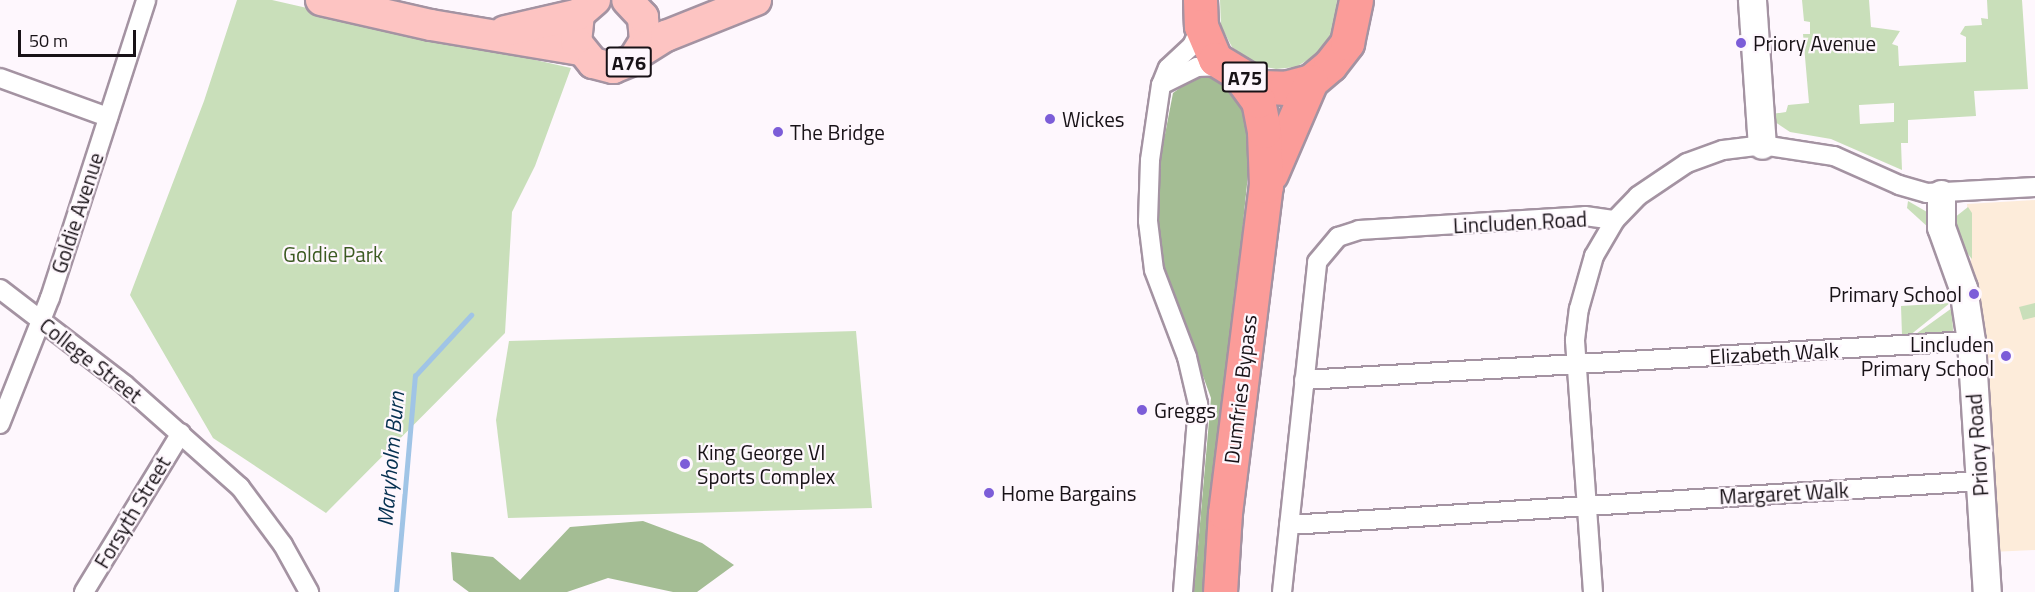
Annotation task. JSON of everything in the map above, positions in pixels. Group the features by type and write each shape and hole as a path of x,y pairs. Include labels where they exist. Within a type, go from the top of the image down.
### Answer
{"highway":[{"name":"A75","path":"1201,13 1215,59 1261,87 1285,88 1311,81 1330,65 1347,42 1356,0"},
{"name":"Dumfries Bypass","path":"1220,592 1225,513 1266,186 1264,130 1258,101 1232,70"},
{"name":"Dumfries Bypass","path":"1266,186 1311,81"}],"main road":[{"name":"A76","path":"321,0 580,50"},
{"name":"A76","path":"627,0 643,17 646,28 640,52"},
{"name":"A76","path":"587,7 575,32 580,50 593,63 613,68 633,60 640,52 666,36 756,0"},
{"name":"A76","path":"493,34 587,7"}],"street":[{"name":"Goldie Avenue","path":"0,424 40,320 146,0"},
{"path":"1752,0 1762,145"},
{"path":"1184,592 1198,404 1196,387 1149,247 1150,159 1161,85 1168,68 1192,46 1201,13"},
{"path":"1161,85 1197,67 1232,70"},
{"path":"0,78 108,117"},
{"name":"Lincluden Road","path":"1282,592 1317,262 1338,237 1359,230 1585,216 1615,220 1653,183 1687,163 1723,150 1762,145 1834,156 1899,185 1941,194 2035,187"},
{"name":"Priory Road","path":"1941,194 1941,227 1963,288 1971,341 1987,592"},
{"path":"1593,592 1575,340 1582,291 1594,256 1615,220"},
{"name":"College Street","path":"0,289 181,433 240,487 283,545 309,592"},
{"name":"Elizabeth Walk","path":"1304,380 1971,341"},
{"name":"Forsyth Street","path":"84,592 181,433"},
{"name":"Margaret Walk","path":"1289,525 1980,481"}],"shaded area":[{"name":"Lincluden Primary School","path":"2035,200 2035,550 1991,552 1967,204"}],"green space":[{"name":"Goldie Park","path":"237,0 272,0 571,68 535,166 512,212 505,333 326,513 213,438 130,295 204,101"},
{"path":"1220,0 1337,0 1336,19 1331,35 1314,56 1296,67 1276,69 1256,65 1232,47 1221,26"},
{"path":"1802,0 1869,0 1871,27 1900,31 1892,44 1898,46 1899,66 1966,62 1966,37 1960,34 1965,26 1982,25 1981,18 1988,19 1987,0 2022,0 2028,89 1974,91 1976,116 1908,120 1908,143 1901,143 1902,170 1831,139 1790,132 1775,122 1772,114 1786,112 1788,105 1809,103 1803,34 1810,34 1810,22 1804,21","holes":["1894,103 1894,122 1860,124 1859,105"]},
{"path":"1211,76 1235,90 1246,111 1252,136 1205,592 1194,592 1211,398 1161,261 1156,225 1161,155 1173,93 1194,78"},
{"path":"1908,201 1927,212 1929,228 1907,208"},
{"path":"1968,207 1972,213 1972,259 1953,236 1954,218"},
{"path":"1950,303 1909,336 1902,335 1901,306"},
{"path":"2035,303 2035,317 2023,320 2019,307"},
{"path":"1952,308 1953,331 1913,336"},
{"name":"King George VI Sports Complex","path":"856,331 872,508 508,518 496,420 509,341"},
{"path":"643,521 702,543 734,565 697,592 673,592 608,578 567,592 469,592 453,580 451,552 493,557 520,580 570,527"}],"waterway":[{"name":"Maryholm Burn","path":"396,592 415,376 471,315"}],"place":[{"name":"Priory Avenue","path":"1741,43"},
{"name":"Wickes","path":"1050,119"},
{"name":"The Bridge","path":"778,132"},
{"name":"Primary School","path":"1974,294"},
{"name":"Lincluden Primary School","path":"2006,356"},
{"name":"Greggs","path":"1142,410"},
{"name":"King George VI Sports Complex","path":"685,464"},
{"name":"Home Bargains","path":"989,493"}]}
